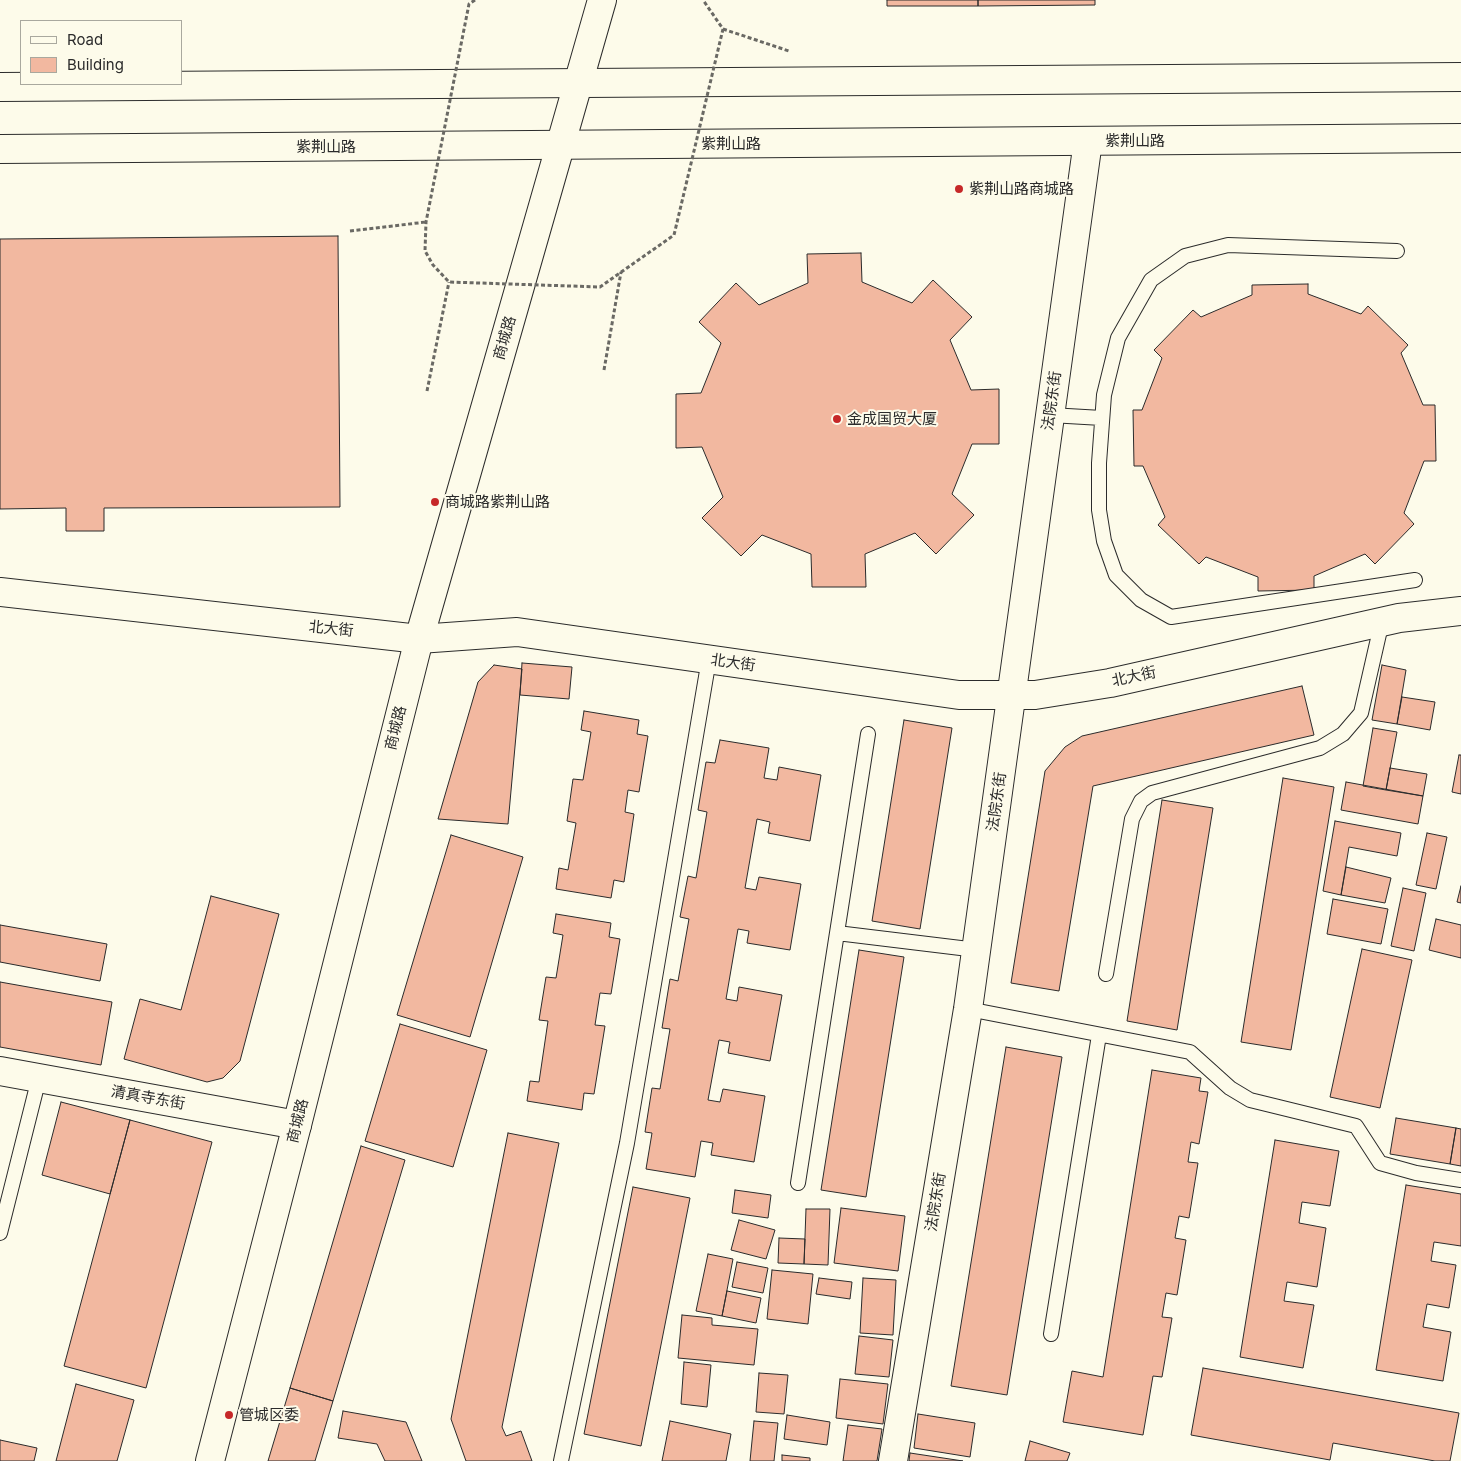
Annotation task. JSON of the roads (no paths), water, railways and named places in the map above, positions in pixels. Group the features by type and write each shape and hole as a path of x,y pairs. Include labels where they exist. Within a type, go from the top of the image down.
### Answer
{"street":[{"name":"商城路","path":"210,1461 297,1125 419,639 602,0"},
{"path":"0,87 1461,77"},
{"name":"紫荆山路","path":"0,149 1461,138"},
{"name":"法院东街","path":"893,1461 977,950 1088,141"},
{"name":"北大街","path":"0,592 419,639 517,632 959,695 1035,695 1110,683 1382,621 1461,611"},
{"name":"清真寺东街","path":"0,1071 297,1125"}],"lane":[{"path":"1397,251 1228,245 1185,256 1152,280 1118,338 1104,395 1099,463 1099,510 1104,541 1116,575 1142,600 1171,617 1415,580"},
{"path":"1050,415 1102,418"},
{"path":"1106,974 1132,819 1141,801 1152,793 1320,748 1343,734 1360,714 1382,621"},
{"path":"561,1461 627,1143 709,659"},
{"path":"798,1183 868,734"},
{"path":"837,933 977,950"},
{"path":"968,1009 1190,1052 1230,1088 1250,1100 1356,1126 1380,1162 1416,1173 1461,1180"},
{"path":"1051,1334 1099,1035"},
{"path":"0,1234 40,1078"}],"place":[{"name":"紫荆山路商城路","path":"959,189"},
{"name":"金成国贸大厦","path":"837,419"},
{"name":"商城路紫荆山路","path":"435,502"},
{"name":"管城区委","path":"229,1415"}]}
